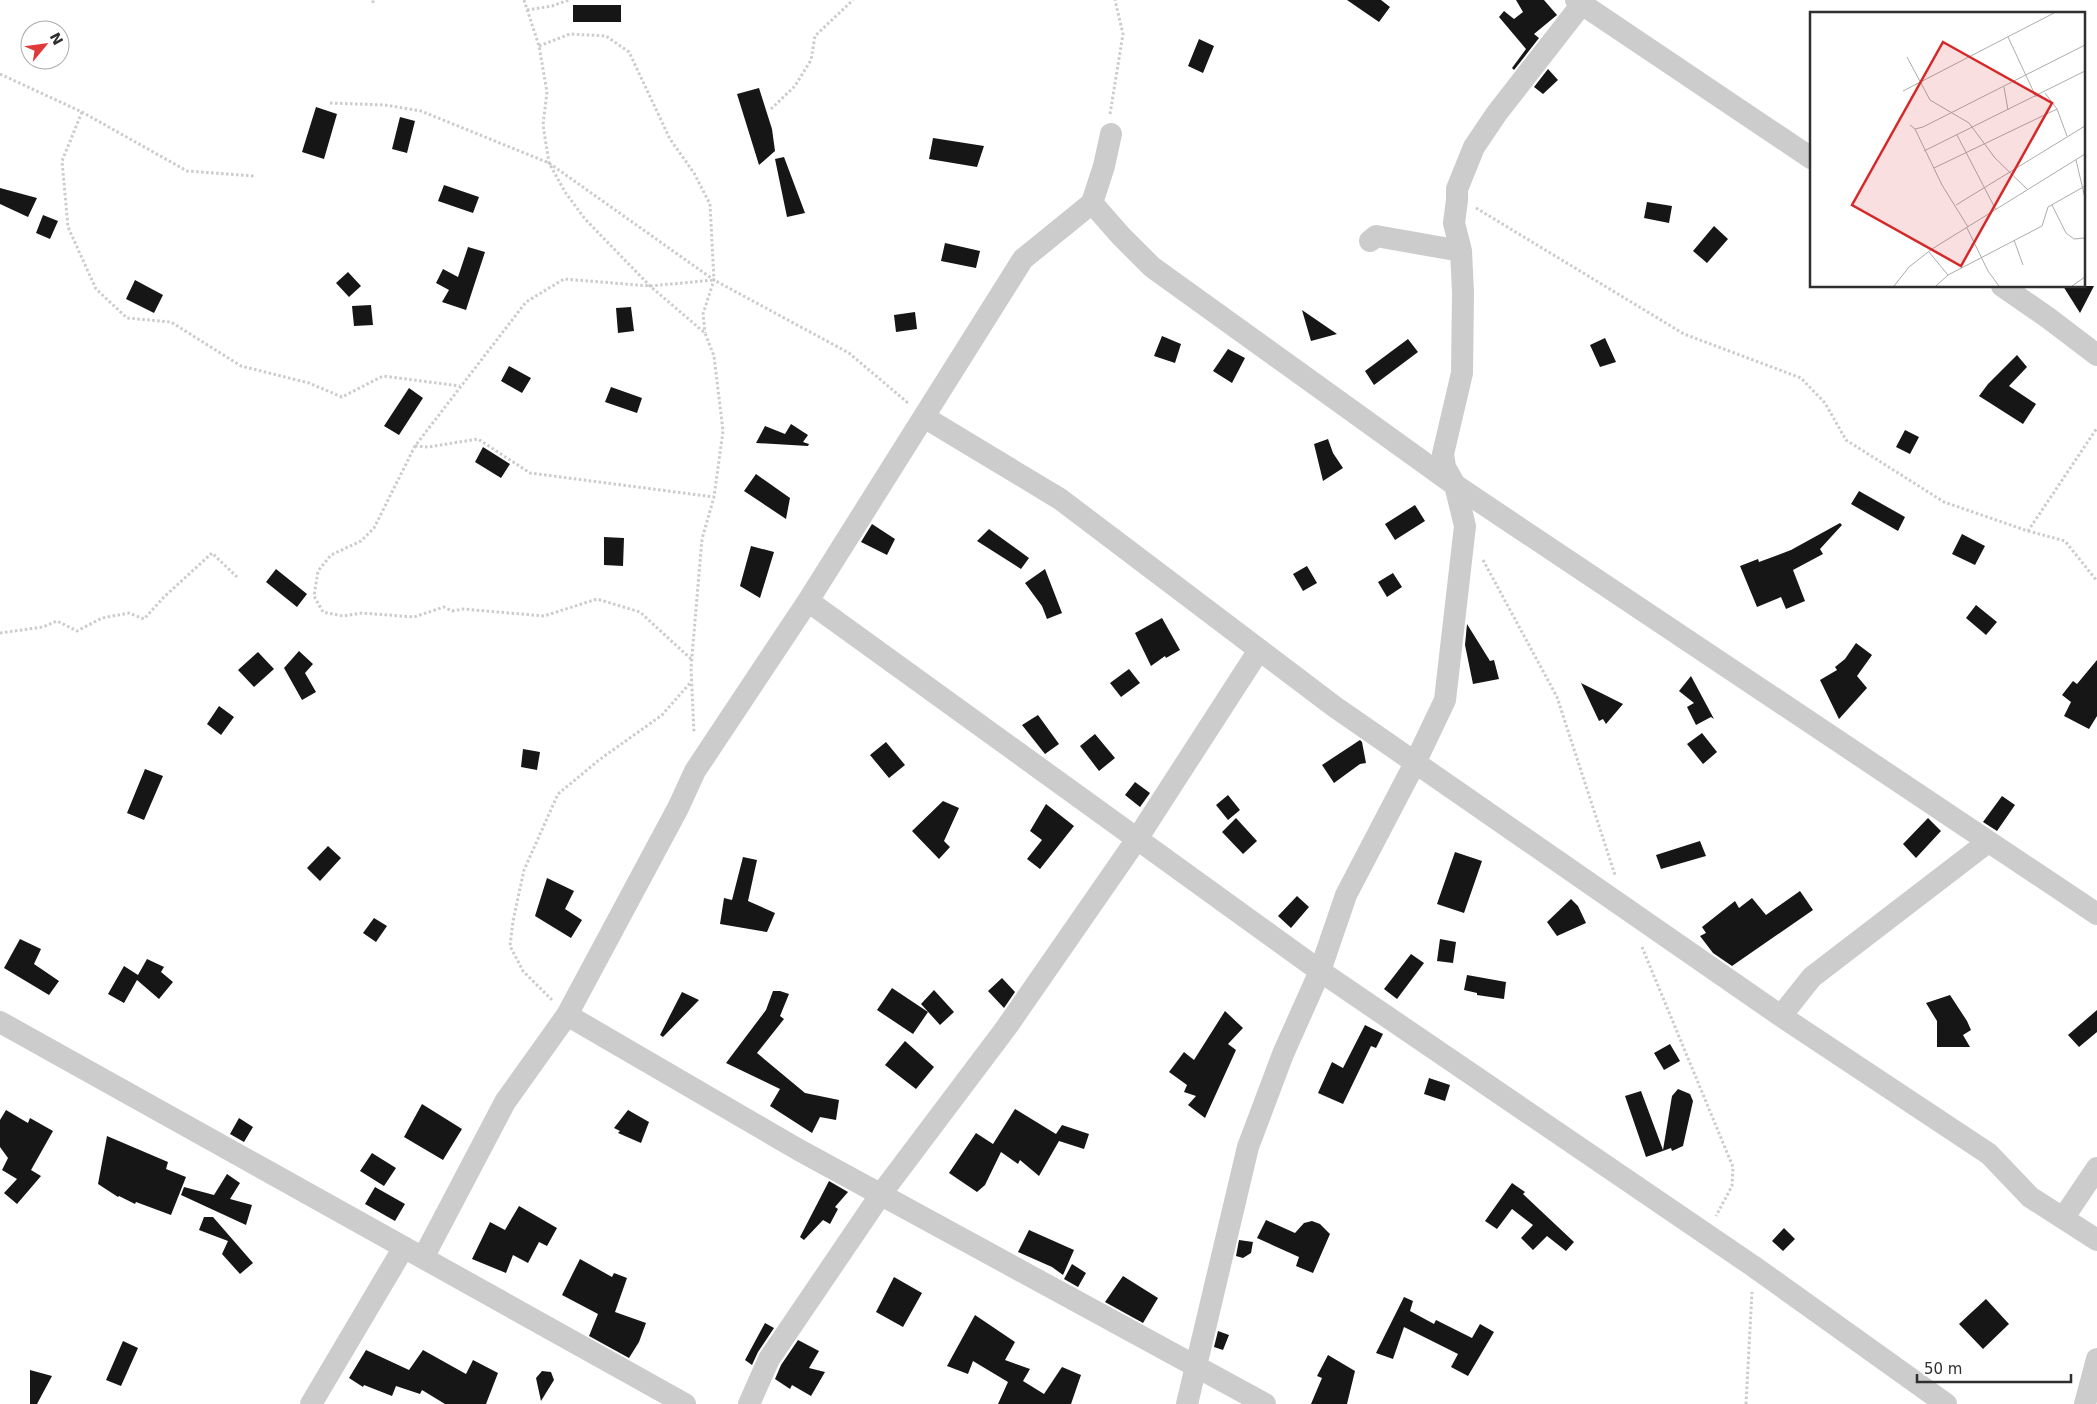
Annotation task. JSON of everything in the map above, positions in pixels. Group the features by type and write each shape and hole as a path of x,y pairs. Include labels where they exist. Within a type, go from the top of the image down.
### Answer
{"street":[{"path":"1187,1404 1248,1147 1283,1054 1320,971 1346,894 1415,763 1445,700 1465,526 1455,486 1445,467 1443,454 1462,373 1463,292 1460,251 1454,223 1457,200 1456,189 1474,147 1497,113 1581,1 1810,157"},
{"path":"311,1404 413,1252 505,1102 567,1015 678,808 695,771 808,601 1023,259 1092,203 1104,166 1111,134"},
{"path":"1092,203 1152,267 1455,486 2097,914"},
{"path":"1370,241 1376,236 1460,251"},
{"path":"2005,288 2097,355"},
{"path":"924,417 1060,498 1335,708 1781,1016 1988,1154 2030,1196 2097,1240"},
{"path":"808,601 1320,971 1753,1266 1946,1404"},
{"path":"749,1404 769,1359 881,1194 1006,1028 1137,839 1259,650"},
{"path":"1781,1016 1812,977 1988,842"},
{"path":"567,1015 799,1150 1265,1404"},
{"path":"0,1022 684,1404"},
{"path":"2064,1217 2097,1168"},
{"path":"2084,1404 2097,1359"}],"path":[{"path":"524,0 539,46 547,92 543,125 549,163 565,192 586,219 650,286 705,333"},
{"path":"527,10 552,6 569,0"},
{"path":"771,109 795,86 811,60 815,36 853,0"},
{"path":"1111,134 1110,108 1118,74 1123,34 1115,0"},
{"path":"539,46 570,34 606,36 629,52 670,139 694,173 710,204 714,280 703,314 705,333 714,356 723,431 714,497 702,539 691,658 695,771"},
{"path":"0,74 82,112 187,171 254,176"},
{"path":"330,103 385,104 421,111 549,163 714,280 849,353 924,417"},
{"path":"82,112 62,161 68,227 96,289 127,318 171,322 241,366 309,383 342,397 383,376 461,386"},
{"path":"1457,200 1471,204 1684,334 1801,378 1825,403 1846,440 1944,502 2065,541 2097,581"},
{"path":"691,658 640,612 597,599 544,616 463,609 452,611 444,607 414,617 362,613 343,616 323,612 314,596 318,571 331,555 361,541 374,528 415,446 526,302 564,279 650,286 714,280"},
{"path":"2028,530 2097,428"},
{"path":"415,446 428,447 478,439 530,473 714,497"},
{"path":"0,633 43,627 57,621 77,631 102,618 129,613 144,620 164,597 212,553 237,577"},
{"path":"567,1015 523,971 510,946 513,921 524,870 558,794 599,760 662,715 691,681"},
{"path":"1746,1404 1753,1266"}],"building":[{"path":"1347,0 1381,0 1390,7 1379,22"},
{"path":"1516,0 1544,0 1557,15 1534,34 1539,38 1514,70 1512,68 1526,49 1499,17 1504,11 1514,19 1523,12"},
{"path":"573,5 621,5 621,22 573,22"},
{"path":"1199,39 1214,46 1203,73 1188,66"},
{"path":"1548,69 1558,80 1543,94 1534,87"},
{"path":"759,88 772,129 775,151 759,165 737,94"},
{"path":"316,107 337,114 324,159 302,152"},
{"path":"400,117 415,121 407,153 392,149"},
{"path":"933,138 984,146 977,167 929,159"},
{"path":"784,157 805,213 787,217 775,159"},
{"path":"444,185 479,197 473,213 438,201"},
{"path":"0,188 37,198 28,217 0,204"},
{"path":"1647,202 1672,206 1669,223 1644,218"},
{"path":"43,215 58,221 50,239 36,233"},
{"path":"1714,226 1728,239 1707,263 1693,251"},
{"path":"945,243 980,251 976,268 941,261"},
{"path":"468,247 485,252 466,310 442,302 449,290 436,283 443,269 458,277"},
{"path":"348,272 361,286 349,297 336,283"},
{"path":"135,280 163,295 154,313 126,299"},
{"path":"2094,286 2080,313 2064,288"},
{"path":"371,305 373,325 354,326 352,306"},
{"path":"631,307 634,331 618,333 616,308"},
{"path":"1302,310 1337,334 1311,341"},
{"path":"915,312 917,329 896,332 894,315"},
{"path":"1162,336 1181,344 1175,363 1154,356"},
{"path":"1605,338 1616,362 1600,367 1590,345"},
{"path":"1408,339 1418,352 1374,385 1365,371"},
{"path":"1228,349 1245,358 1232,383 1213,371"},
{"path":"2017,355 2027,367 2009,386 2036,404 2023,424 1979,396 1988,384"},
{"path":"509,366 531,378 522,393 501,381"},
{"path":"611,387 642,398 637,413 605,402"},
{"path":"409,388 423,398 399,435 384,426"},
{"path":"791,424 808,435 803,442 809,444 808,446 756,443 765,426 785,434"},
{"path":"1905,430 1919,437 1910,454 1896,447"},
{"path":"1328,439 1333,453 1343,468 1323,481 1314,444"},
{"path":"483,447 510,464 501,478 475,462"},
{"path":"756,474 790,498 786,519 744,491"},
{"path":"1859,491 1905,517 1898,531 1851,504"},
{"path":"1415,505 1425,521 1395,540 1385,524"},
{"path":"1840,523 1842,525 1820,549 1823,554 1793,570 1805,601 1786,609 1781,597 1757,607 1740,566 1758,559 1759,562 1791,550"},
{"path":"872,524 895,539 887,555 861,542"},
{"path":"989,529 1029,558 1021,569 977,541"},
{"path":"1962,534 1985,546 1975,565 1952,554"},
{"path":"604,537 624,538 623,566 604,565"},
{"path":"751,546 774,552 760,598 740,586"},
{"path":"1307,566 1317,583 1303,591 1293,574"},
{"path":"276,569 307,594 297,607 266,582"},
{"path":"1045,569 1062,613 1047,619 1042,606 1025,583"},
{"path":"1393,573 1402,587 1387,597 1378,582"},
{"path":"1976,605 1997,622 1986,635 1966,618"},
{"path":"1162,618 1180,650 1166,658 1165,656 1151,666 1135,633"},
{"path":"1467,624 1490,661 1494,660 1499,679 1473,684 1465,645"},
{"path":"1856,643 1872,655 1857,676 1867,688 1839,719 1820,680 1837,670 1835,667 1845,659"},
{"path":"299,651 313,664 305,673 316,692 302,700 284,668"},
{"path":"258,652 274,669 254,687 238,670"},
{"path":"2097,660 2097,716 2089,729 2064,716 2071,702 2062,695 2073,681 2077,684"},
{"path":"1129,669 1140,683 1121,697 1110,683"},
{"path":"1691,676 1714,719 1711,717 1696,725 1687,707 1694,703 1679,691"},
{"path":"1581,683 1623,704 1606,724 1603,719 1599,721"},
{"path":"219,706 234,717 221,735 207,724"},
{"path":"1038,715 1059,744 1045,754 1022,725"},
{"path":"1702,733 1717,752 1703,764 1687,744"},
{"path":"1095,734 1115,758 1099,771 1080,746"},
{"path":"1360,740 1366,763 1360,764 1334,783 1322,765"},
{"path":"886,742 905,765 889,778 870,755"},
{"path":"523,749 540,752 537,770 521,767"},
{"path":"145,769 163,776 144,820 127,813"},
{"path":"1135,782 1150,793 1140,807 1125,795"},
{"path":"1228,795 1240,810 1228,820 1216,805"},
{"path":"2002,796 2015,805 1997,831 1983,822"},
{"path":"943,801 959,808 944,841 950,847 939,859 912,831"},
{"path":"1046,804 1074,826 1040,869 1027,859 1042,840 1030,831"},
{"path":"1236,818 1257,841 1243,854 1222,832"},
{"path":"1928,818 1941,831 1916,858 1903,844"},
{"path":"1700,841 1706,856 1661,869 1656,855"},
{"path":"328,846 341,858 320,881 307,868"},
{"path":"1455,852 1482,861 1464,913 1437,904"},
{"path":"743,857 757,860 748,901 775,913 767,932 720,924 724,898 732,900"},
{"path":"547,878 574,891 565,909 582,920 571,938 535,916"},
{"path":"1800,891 1813,910 1732,966 1713,953 1700,936 1706,933 1702,927 1735,901 1739,908 1752,898 1766,915"},
{"path":"1297,896 1309,907 1291,928 1278,916"},
{"path":"1571,899 1578,906 1586,923 1557,936 1547,922"},
{"path":"374,918 387,926 376,942 363,933"},
{"path":"20,939 41,949 34,964 59,981 49,995 4,968"},
{"path":"1440,939 1456,942 1453,963 1437,961"},
{"path":"1411,954 1424,963 1397,999 1384,989"},
{"path":"147,959 164,967 161,972 173,982 159,999 137,980 124,1003 108,994 124,966 138,975"},
{"path":"1467,975 1506,982 1504,999 1477,995 1477,993 1464,990"},
{"path":"1002,978 1015,992 1004,1008 988,991"},
{"path":"892,988 928,1012 913,1034 877,1010"},
{"path":"934,990 954,1012 940,1025 921,1004"},
{"path":"773,991 789,994 780,1016 784,1019 757,1053 805,1093 839,1100 836,1120 820,1117 812,1133 770,1106 780,1089 726,1063 766,1010"},
{"path":"682,992 699,1000 663,1037 660,1035"},
{"path":"1950,995 1971,1030 1963,1035 1970,1047 1937,1047 1937,1021 1926,1003"},
{"path":"2097,1010 2097,1032 2079,1047 2068,1035"},
{"path":"1225,1011 1243,1028 1228,1044 1236,1050 1205,1118 1188,1105 1196,1096 1184,1092 1187,1085 1169,1072 1184,1052 1194,1060"},
{"path":"1365,1025 1383,1034 1376,1048 1371,1046 1343,1104 1318,1093 1332,1062 1343,1068"},
{"path":"905,1041 934,1067 916,1089 885,1065"},
{"path":"1670,1044 1680,1061 1664,1070 1654,1053"},
{"path":"1429,1078 1450,1085 1445,1101 1424,1094"},
{"path":"1678,1089 1690,1094 1693,1101 1683,1146 1672,1151 1671,1148 1646,1157 1625,1096 1641,1091 1663,1150 1672,1096"},
{"path":"422,1104 462,1129 443,1160 404,1137"},
{"path":"1015,1109 1056,1134 1062,1125 1089,1134 1084,1149 1059,1141 1039,1176 1020,1160 1018,1164 1001,1152 985,1185 977,1192 949,1173 976,1133 993,1144"},
{"path":"6,1110 28,1123 30,1118 53,1131 31,1170 41,1176 17,1204 4,1193 17,1179 2,1170 8,1158 0,1147 0,1120"},
{"path":"628,1110 649,1122 641,1143 618,1133 620,1131 614,1128"},
{"path":"239,1118 253,1127 244,1142 230,1134"},
{"path":"107,1136 168,1162 166,1169 186,1177 171,1215 118,1197 98,1184"},
{"path":"372,1153 396,1168 384,1186 360,1171"},
{"path":"227,1174 240,1183 230,1199 252,1205 246,1225 181,1195 184,1187 214,1195"},
{"path":"829,1181 848,1192 835,1207 838,1209 830,1224 823,1220 804,1240 800,1237"},
{"path":"1512,1183 1525,1192 1523,1194 1574,1242 1566,1251 1547,1236 1533,1250 1521,1238 1533,1225 1512,1209 1497,1229 1485,1221"},
{"path":"375,1187 405,1204 395,1221 365,1204"},
{"path":"519,1206 557,1228 547,1246 539,1242 528,1263 513,1255 506,1273 472,1259 490,1222 505,1230"},
{"path":"204,1217 213,1217 253,1263 240,1274 222,1254 228,1241 199,1230"},
{"path":"1266,1220 1295,1233 1304,1223 1312,1221 1320,1224 1330,1234 1313,1273 1296,1266 1299,1257 1257,1238"},
{"path":"1784,1228 1795,1239 1783,1251 1772,1241"},
{"path":"1029,1230 1074,1250 1063,1275 1052,1267 1018,1252"},
{"path":"1239,1240 1253,1242 1251,1253 1243,1258 1236,1256"},
{"path":"580,1259 612,1277 614,1273 627,1278 615,1312 646,1323 639,1342 629,1358 589,1336 598,1314 562,1295"},
{"path":"1072,1264 1086,1273 1078,1287 1064,1279"},
{"path":"1123,1276 1158,1298 1143,1323 1105,1302"},
{"path":"894,1277 922,1293 903,1327 876,1312"},
{"path":"1404,1297 1413,1301 1410,1311 1434,1324 1436,1320 1472,1338 1480,1324 1494,1332 1468,1376 1451,1367 1458,1354 1404,1327 1393,1359 1376,1353"},
{"path":"1986,1299 2009,1324 1983,1349 1959,1324"},
{"path":"975,1315 1015,1342 1005,1360 1030,1369 1023,1381 1044,1394 1062,1367 1081,1375 1071,1404 998,1404 1008,1382 973,1361 968,1374 947,1366"},
{"path":"765,1323 774,1328 752,1365 745,1360"},
{"path":"1218,1331 1229,1335 1223,1350 1214,1347"},
{"path":"798,1340 819,1351 809,1368 825,1372 811,1396 792,1385 790,1389 775,1379 781,1365"},
{"path":"123,1341 138,1348 121,1386 106,1380"},
{"path":"366,1350 409,1370 423,1350 466,1374 473,1360 498,1373 486,1404 445,1404 422,1390 420,1394 396,1386 392,1396 364,1385 363,1387 349,1378"},
{"path":"1328,1355 1355,1371 1347,1404 1311,1404 1322,1378 1317,1376"},
{"path":"30,1370 52,1376 37,1404 30,1404"},
{"path":"542,1371 551,1372 554,1380 541,1401 536,1378"}]}
